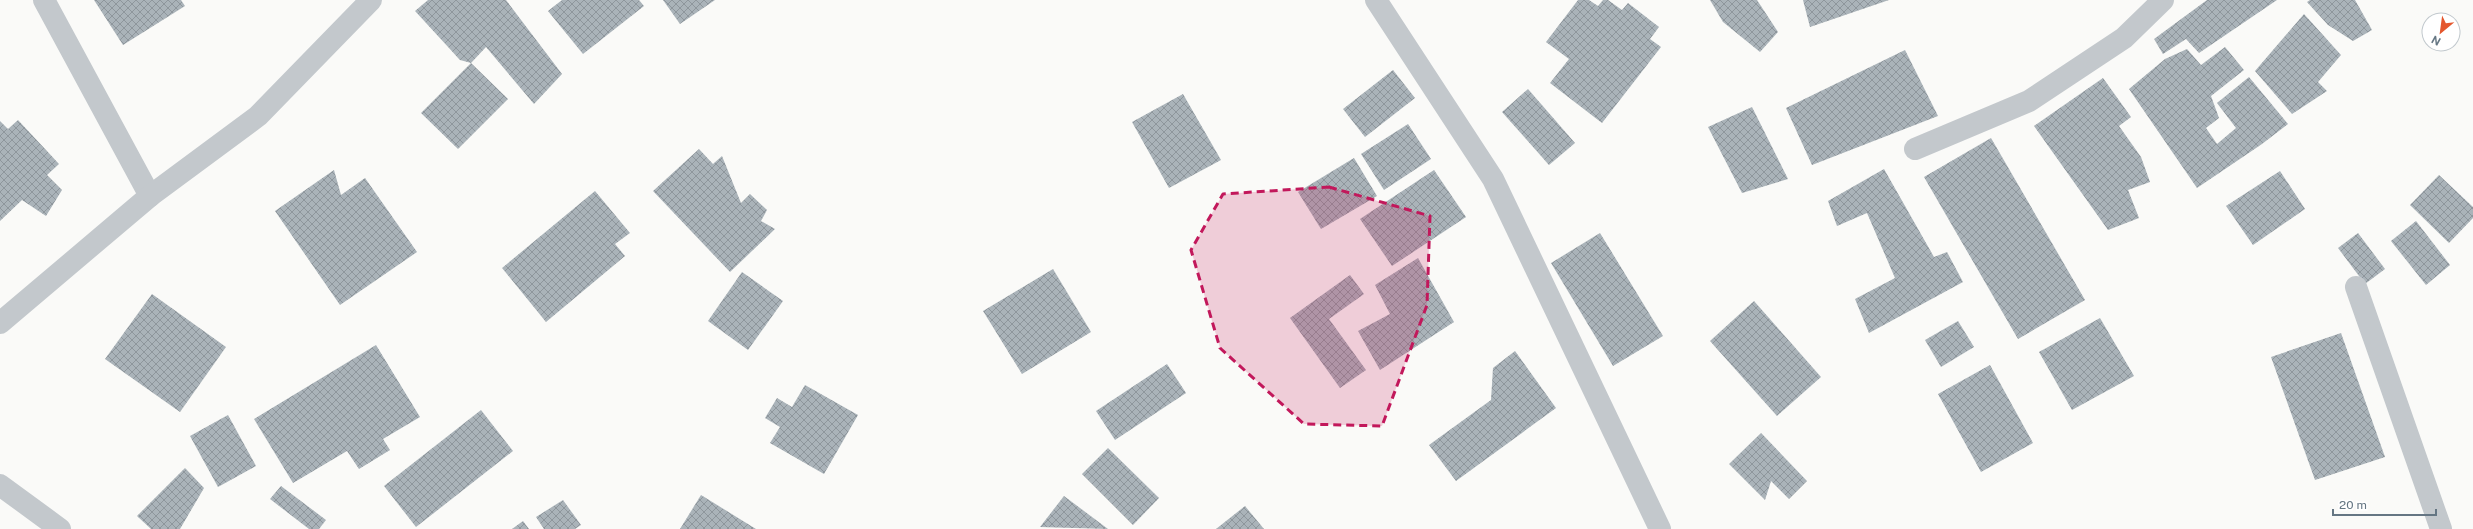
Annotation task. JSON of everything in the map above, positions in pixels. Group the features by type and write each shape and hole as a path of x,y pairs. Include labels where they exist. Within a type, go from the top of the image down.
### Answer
{"street":[{"path":"44,0 150,196"},
{"path":"0,323 150,196 258,116 371,0"},
{"path":"1376,0 1493,179 1660,529"},
{"path":"1915,149 2029,100 2124,38 2163,0"},
{"path":"2356,287 2441,529"},
{"path":"0,485 60,529"}],"highlighted area":[{"path":"1329,187 1430,216 1427,305 1382,426 1304,424 1220,348 1191,250 1223,194"}],"building":[{"path":"94,0 181,0 185,6 123,45"},
{"path":"428,0 506,0 562,74 534,104 486,47 471,63 460,60 415,11"},
{"path":"562,0 639,0 644,6 583,54 548,11"},
{"path":"663,0 715,0 680,24"},
{"path":"1578,0 1589,0 1598,6 1603,0 1608,0 1622,10 1628,3 1659,27 1650,39 1661,47 1602,123 1550,83 1569,59 1546,42"},
{"path":"1710,0 1757,0 1778,32 1760,52 1723,22"},
{"path":"1803,0 1889,0 1810,27"},
{"path":"2207,0 2277,0 2199,53 2186,39 2163,54 2154,39"},
{"path":"2310,0 2355,0 2372,30 2353,41 2328,25 2307,2"},
{"path":"2304,14 2341,55 2318,82 2327,91 2292,114 2255,71"},
{"path":"2225,47 2244,70 2211,96 2219,118 2206,128 2217,144 2236,128 2217,103 2249,77 2288,124 2262,144 2197,188 2129,89 2165,59 2187,49 2201,65"},
{"path":"1905,50 1938,116 1812,165 1786,108"},
{"path":"471,63 508,99 458,149 421,113"},
{"path":"1393,70 1415,98 1365,137 1343,109"},
{"path":"2103,78 2131,117 2119,126 2141,157 2150,182 2128,190 2139,218 2108,230 2034,126"},
{"path":"1528,89 1575,143 1549,165 1502,112"},
{"path":"1183,94 1221,160 1169,188 1132,122"},
{"path":"1752,107 1788,179 1742,193 1708,127"},
{"path":"18,120 59,164 47,175 62,190 46,216 22,200 0,221 0,121 8,129"},
{"path":"1408,124 1431,159 1384,190 1361,154"},
{"path":"1991,138 2085,300 2018,339 1924,177"},
{"path":"699,149 713,164 722,156 741,203 750,194 767,210 761,221 775,229 730,272 653,191"},
{"path":"1354,158 1377,196 1321,229 1298,192"},
{"path":"1884,169 1934,257 1947,252 1963,282 1869,333 1855,299 1895,278 1867,213 1837,226 1828,201"},
{"path":"334,170 341,195 365,178 417,252 340,305 275,211"},
{"path":"1434,170 1466,217 1392,266 1360,219"},
{"path":"2280,171 2305,209 2253,245 2226,206"},
{"path":"2439,175 2473,207 2473,218 2449,243 2410,205"},
{"path":"595,191 630,233 615,244 625,256 546,322 502,268"},
{"path":"2416,221 2450,265 2426,285 2391,241"},
{"path":"1600,233 1663,336 1613,366 1551,263"},
{"path":"2358,233 2385,269 2365,284 2338,248"},
{"path":"1418,258 1454,322 1380,370 1358,331 1390,314 1375,285"},
{"path":"1053,269 1091,332 1022,374 983,311"},
{"path":"742,272 783,301 748,350 708,321"},
{"path":"1350,275 1364,294 1329,319 1366,370 1340,388 1290,318"},
{"path":"152,294 226,347 180,412 105,359"},
{"path":"1754,301 1821,377 1777,416 1710,341"},
{"path":"2100,318 2134,376 2072,410 2039,352"},
{"path":"1958,321 1974,347 1941,367 1925,340"},
{"path":"2341,333 2385,457 2315,480 2271,357"},
{"path":"376,345 420,417 383,439 390,450 359,469 347,451 293,483 254,419"},
{"path":"1515,351 1556,408 1456,481 1429,445 1491,400 1493,368"},
{"path":"1167,364 1186,393 1115,440 1096,411"},
{"path":"1990,365 2033,443 1981,472 1938,394"},
{"path":"805,385 858,415 824,474 770,443 780,427 765,418 777,398 792,407"},
{"path":"481,410 513,451 416,527 384,486"},
{"path":"228,415 256,466 218,487 190,436"},
{"path":"1761,433 1807,481 1789,499 1771,481 1765,500 1729,464"},
{"path":"1108,448 1159,498 1133,525 1082,474"},
{"path":"185,468 204,488 180,529 151,529 137,516"},
{"path":"281,486 326,520 319,529 309,529 270,499"},
{"path":"701,495 756,529 680,529"},
{"path":"1064,496 1108,529 1040,527"},
{"path":"563,500 581,525 575,529 544,529 536,517"},
{"path":"1245,506 1264,529 1216,529"},
{"path":"523,521 529,529 512,529"}]}
